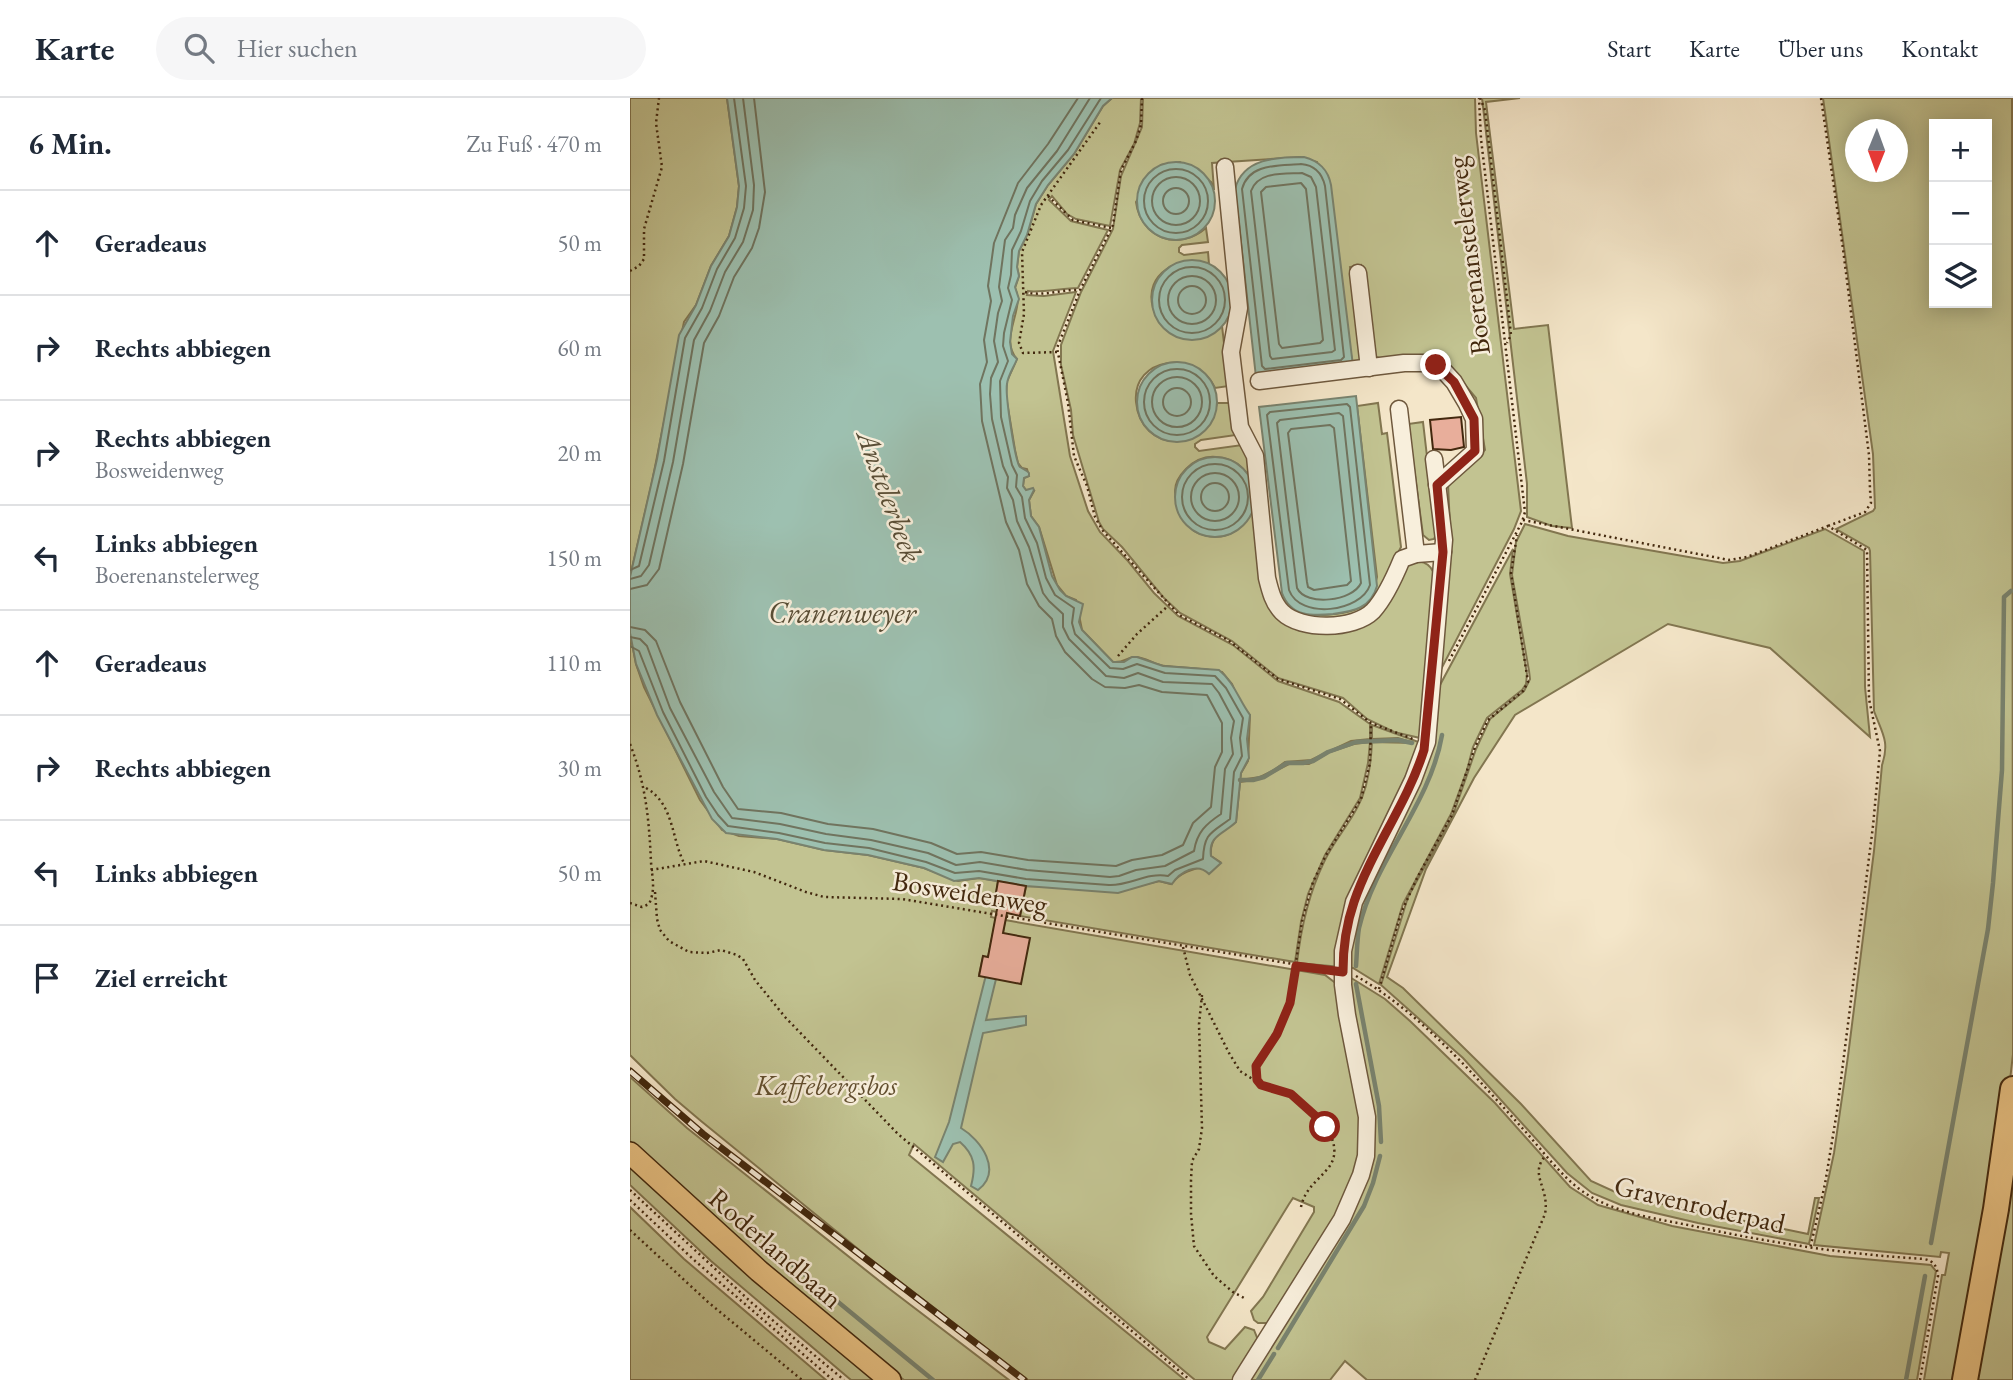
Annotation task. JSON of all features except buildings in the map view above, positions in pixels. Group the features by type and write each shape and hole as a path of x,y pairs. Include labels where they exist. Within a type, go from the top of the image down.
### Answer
{"highway":[{"path":"1965,1380 1996,1209 2013,1089"}],"main road":[{"name":"Roderlandbaan","path":"630,1153 798,1306 890,1380"}],"street":[{"path":"1225,167 1239,308 1231,352 1240,427 1255,456 1267,578 1272,597 1282,612 1294,621 1320,626 1352,623 1373,610 1402,559 1416,554 1443,552"},
{"path":"1358,273 1369,368"},
{"path":"1259,381 1404,363 1432,363 1454,382 1474,419 1475,451 1437,485"},
{"path":"1399,409 1416,554"},
{"path":"1241,1380 1342,1219 1361,1175 1367,1142 1367,1117 1347,1015 1343,972 1347,925 1354,902 1413,780 1427,742 1443,552 1434,459"}],"path":[{"path":"630,271 644,259 644,229 662,167 656,123 659,98"},
{"path":"1142,98 1141,125 1121,170 1111,228 1080,290 1057,352 1068,402 1074,456 1087,486 1095,517 1103,531 1179,615 1236,645 1278,679 1340,699 1371,723 1427,742"},
{"path":"1480,98 1485,110 1505,267 1511,335 1506,346"},
{"name":"Boerenanstelerweg","path":"1447,665 1523,520 1525,501 1481,139 1480,98"},
{"path":"1523,520 1729,560 1747,556 1865,512 1871,503 1869,455 1821,98"},
{"path":"1057,352 1023,353 1019,343 1024,314 1022,252 1037,212 1101,121"},
{"path":"1048,195 1073,220 1111,228"},
{"path":"1497,269 1505,267"},
{"path":"1023,292 1034,295 1066,289 1080,290"},
{"path":"1810,1249 1827,1174 1837,1111 1880,751 1869,699 1867,551 1828,526"},
{"path":"1379,989 1401,913 1452,815 1475,747 1488,720 1523,691 1528,682 1511,573 1517,531"},
{"path":"1118,656 1137,634 1169,605"},
{"path":"1260,1084 1256,1066 1277,1034 1290,1003 1302,921 1309,894 1326,855 1361,799 1369,768 1371,723"},
{"path":"630,744 644,786 648,809 657,919 660,930 669,941 689,951 707,953 721,950 737,955 785,1017 898,1135 1190,1380"},
{"path":"644,786 658,797 670,815 676,847 684,863"},
{"name":"Bosweidenweg","path":"651,870 704,861 754,872 824,897 902,898 1343,972"},
{"path":"630,903 642,907 649,904 655,892"},
{"path":"1183,947 1190,975 1240,1071 1267,1088 1291,1094 1320,1120 1332,1139 1332,1161 1308,1187 1301,1207"},
{"name":"Gravenroderpad","path":"1343,972 1351,973 1379,989 1423,1026 1475,1077 1577,1187 1606,1204 1644,1216 1810,1249 1924,1259 1935,1265 1938,1276 1920,1380"},
{"path":"1202,995 1199,1024 1202,1128 1199,1149 1192,1161 1191,1180 1194,1246 1214,1276 1246,1299"},
{"path":"1475,1380 1545,1214 1546,1194 1538,1170 1539,1163 1546,1155"},
{"name":"Roderlandbaan","path":"630,1190 734,1286 844,1380"},
{"path":"630,1200 723,1286 833,1380"},
{"path":"630,1230 708,1302 802,1380"}],"green space":[{"path":"630,98 727,98 739,186 737,207 729,236 711,266 696,305 684,322 630,577"},
{"path":"1112,98 1141,98 1140,123 1134,144 1120,170 1110,226 1076,219 1067,214 1052,196 1049,200 1071,221 1108,230 1078,288 1028,291 1027,295 1076,292 1053,351 1070,456 1088,511 1100,532 1178,616 1233,645 1278,681 1339,702 1370,724 1370,739 1351,741 1311,760 1285,762 1260,777 1240,780 1248,761 1250,715 1222,672 1162,666 1138,657 1113,662 1082,630 1076,600 1066,596 1057,585 1039,527 1031,516 1029,500 1034,491 1026,490 1023,486 1024,478 1029,476 1027,469 1018,463 1015,450 1006,396 1007,381 1017,359 1010,342 1017,305 1015,288 1019,276 1019,251 1028,233 1036,204 1074,154 1103,106"},
{"path":"1143,98 1475,98 1476,133 1521,511 1438,675 1420,738 1394,732 1367,719 1343,698 1278,678 1232,641 1180,613 1099,522 1073,435 1071,410 1061,365 1061,345 1081,292 1113,229 1121,176 1142,127","holes":["1300,157 1317,162 1353,366 1361,365 1350,267 1361,265 1373,353 1383,359 1450,367 1476,398 1485,450 1448,484 1451,548 1435,577 1431,568 1424,563 1405,564 1375,619 1356,628 1331,632 1306,630 1286,624 1254,505 1247,520 1235,531 1213,537 1194,531 1176,498 1175,487 1181,475 1189,466 1204,458 1216,457 1234,462 1243,469 1253,484 1250,464 1242,445 1199,451 1195,447 1201,440 1236,435 1231,403 1217,403 1211,420 1201,432 1189,439 1175,441 1161,439 1150,431 1141,419 1136,402 1137,387 1144,375 1154,367 1167,363 1194,367 1206,375 1215,388 1229,386 1222,326 1202,337 1182,338 1164,328 1153,308 1151,296 1154,285 1167,269 1187,262 1209,264 1208,252 1184,255 1179,252 1182,245 1208,242 1206,228 1184,239 1162,238 1145,225 1139,214 1136,202 1161,165 1180,162 1211,182 1214,190 1212,163"]},
{"path":"1482,98 1520,98 1486,102 1514,329 1548,325 1572,528 1552,526 1527,517 1527,484"},
{"path":"1823,98 2012,98 2013,1054 2003,1141 1960,1380 1924,1380 1942,1275 1945,1275 1949,1253 1941,1252 1940,1257 1814,1245 1834,1153 1848,1056 1885,750 1884,737 1874,711 1870,551 1836,529 1875,508 1873,454"},
{"path":"1378,403 1382,434 1387,433 1401,547 1370,606 1343,619 1306,618 1300,613 1327,615 1357,609 1365,605 1373,591 1377,577 1357,406"},
{"path":"1423,422 1436,534 1434,539 1429,540 1423,535 1408,424"},
{"path":"1525,524 1568,536 1723,563 1740,561 1825,529 1864,551 1865,687 1870,737 1770,648 1668,624 1515,715 1474,778 1426,869 1387,977 1403,988 1521,1104 1591,1181 1624,1196 1808,1234 1815,1198 1819,1198 1809,1244 1621,1205 1592,1193 1567,1173 1463,1058 1381,985 1408,897 1453,815 1476,749 1490,719 1524,691 1530,679 1512,575 1516,542"},
{"path":"1513,549 1510,574 1527,674 1526,684 1487,718 1473,747 1451,814 1403,904 1379,984 1353,968 1297,963 1309,899 1318,874 1361,799 1368,775 1372,742 1414,743 1398,738 1372,739 1372,725 1421,743 1440,685"},
{"name":"Kaffebergsbos","path":"630,633 644,687 700,800 722,830 739,836 777,839 824,850 868,855 924,868 958,881 979,878 998,881 995,903 998,904 997,912 992,911 991,917 996,918 988,957 983,957 979,975 1003,933 1005,920 1325,975 1338,985 1361,1112 1360,1156 1348,1194 1270,1323 1258,1323 1251,1311 1263,1297 1314,1212 1314,1207 1293,1198 1207,1337 1209,1342 1225,1349 1245,1327 1254,1330 1258,1340 1236,1380 1195,1380 914,1144 909,1155 1185,1380 1028,1380 868,1257 701,1121 630,1055"},
{"path":"1370,742 1360,798 1325,855 1308,894 1295,962 1020,916 1026,886 1134,887 1159,881 1171,884 1187,872 1220,862 1211,856 1212,844 1218,835 1236,822 1240,782 1260,779 1289,764 1309,764 1330,752"},
{"path":"1348,976 1385,999 1410,1021 1495,1103 1570,1187 1598,1205 1672,1226 1830,1256 1931,1265 1936,1271 1917,1380 1367,1380 1345,1361 1330,1380 1248,1380 1369,1163"},
{"path":"630,1077 687,1128 1009,1380 904,1380 855,1342 655,1167 630,1141"},
{"path":"2013,1115 2013,1380 1969,1380"},
{"path":"630,1163 877,1380 851,1380 711,1261 630,1185"},
{"path":"630,1207 684,1259 826,1380 630,1380"}],"water":[{"name":"Cranenweyer","path":"727,98 1112,98 1103,106 1074,154 1036,204 1019,251 1019,276 1015,287 1019,299 1013,316 1010,342 1012,354 1017,359 1007,384 1009,413 1018,462 1020,467 1029,473 1029,476 1024,478 1023,486 1026,490 1034,490 1029,500 1031,516 1039,527 1052,576 1060,590 1083,604 1079,622 1082,630 1113,662 1124,662 1137,657 1163,666 1219,670 1233,686 1250,715 1247,739 1249,758 1241,773 1236,822 1214,839 1211,856 1221,863 1209,874 1199,869 1189,870 1172,884 1159,881 1118,893 1026,886 979,878 954,881 924,868 868,855 726,833 712,819 657,715 636,664 630,633 630,577 657,459 679,335 696,305 711,266 729,236 737,207 739,186"},
{"path":"1304,157 1322,166 1331,185 1353,366 1256,377 1235,189 1245,171 1253,165 1272,159"},
{"path":"1168,162 1184,162 1198,168 1209,179 1215,193 1215,209 1209,223 1198,234 1184,240 1168,240 1154,234 1143,223 1137,209 1137,193 1143,179 1154,168"},
{"path":"1192,260 1207,263 1220,272 1229,285 1232,300 1229,315 1220,328 1207,337 1192,340 1177,337 1164,328 1155,315 1152,300 1155,285 1164,272 1177,263"},
{"path":"1169,362 1185,362 1206,373 1217,394 1217,410 1206,431 1185,442 1169,442 1155,436 1143,424 1137,410 1137,394 1143,380 1155,368"},
{"path":"1356,396 1377,586 1371,599 1355,610 1310,615 1291,607 1282,593 1259,407"},
{"path":"1215,457 1230,460 1243,469 1252,482 1255,497 1252,512 1243,525 1230,534 1215,537 1200,534 1187,525 1178,512 1175,497 1178,482 1187,469 1200,460"},
{"path":"990,959 996,979 986,1020 1026,1016 1026,1025 983,1033 961,1128 976,1140 989,1165 989,1174 978,1190 971,1186 974,1167 971,1157 960,1142 953,1144 943,1162 935,1157 949,1122"}],"waterway":[{"path":"1931,1243 1988,929 2002,770 2004,597 2011,591"},
{"path":"1356,966 1359,928 1367,903 1426,785 1436,761 1442,735"},
{"path":"1240,780 1264,777 1287,763 1313,761 1328,752 1356,742 1398,740 1412,743"},
{"path":"1356,984 1379,1106 1381,1142"},
{"path":"1278,1348 1364,1206 1380,1156"},
{"path":"770,1246 933,1380"},
{"path":"1906,1380 1925,1276"},
{"path":"1258,1380 1274,1354"}],"railway":[{"path":"630,1071 703,1134 1024,1380"}],"route":[{"path":"1325,1127 1291,1094 1261,1085 1257,1080 1256,1066 1277,1034 1290,1003 1296,966 1343,972 1347,925 1354,902 1413,780 1424,750 1428,733 1444,540 1437,485 1475,451 1474,419 1454,382 1436,365"}],"water label":[{"name":"Anstelerbeek","path":"890,496"}]}
